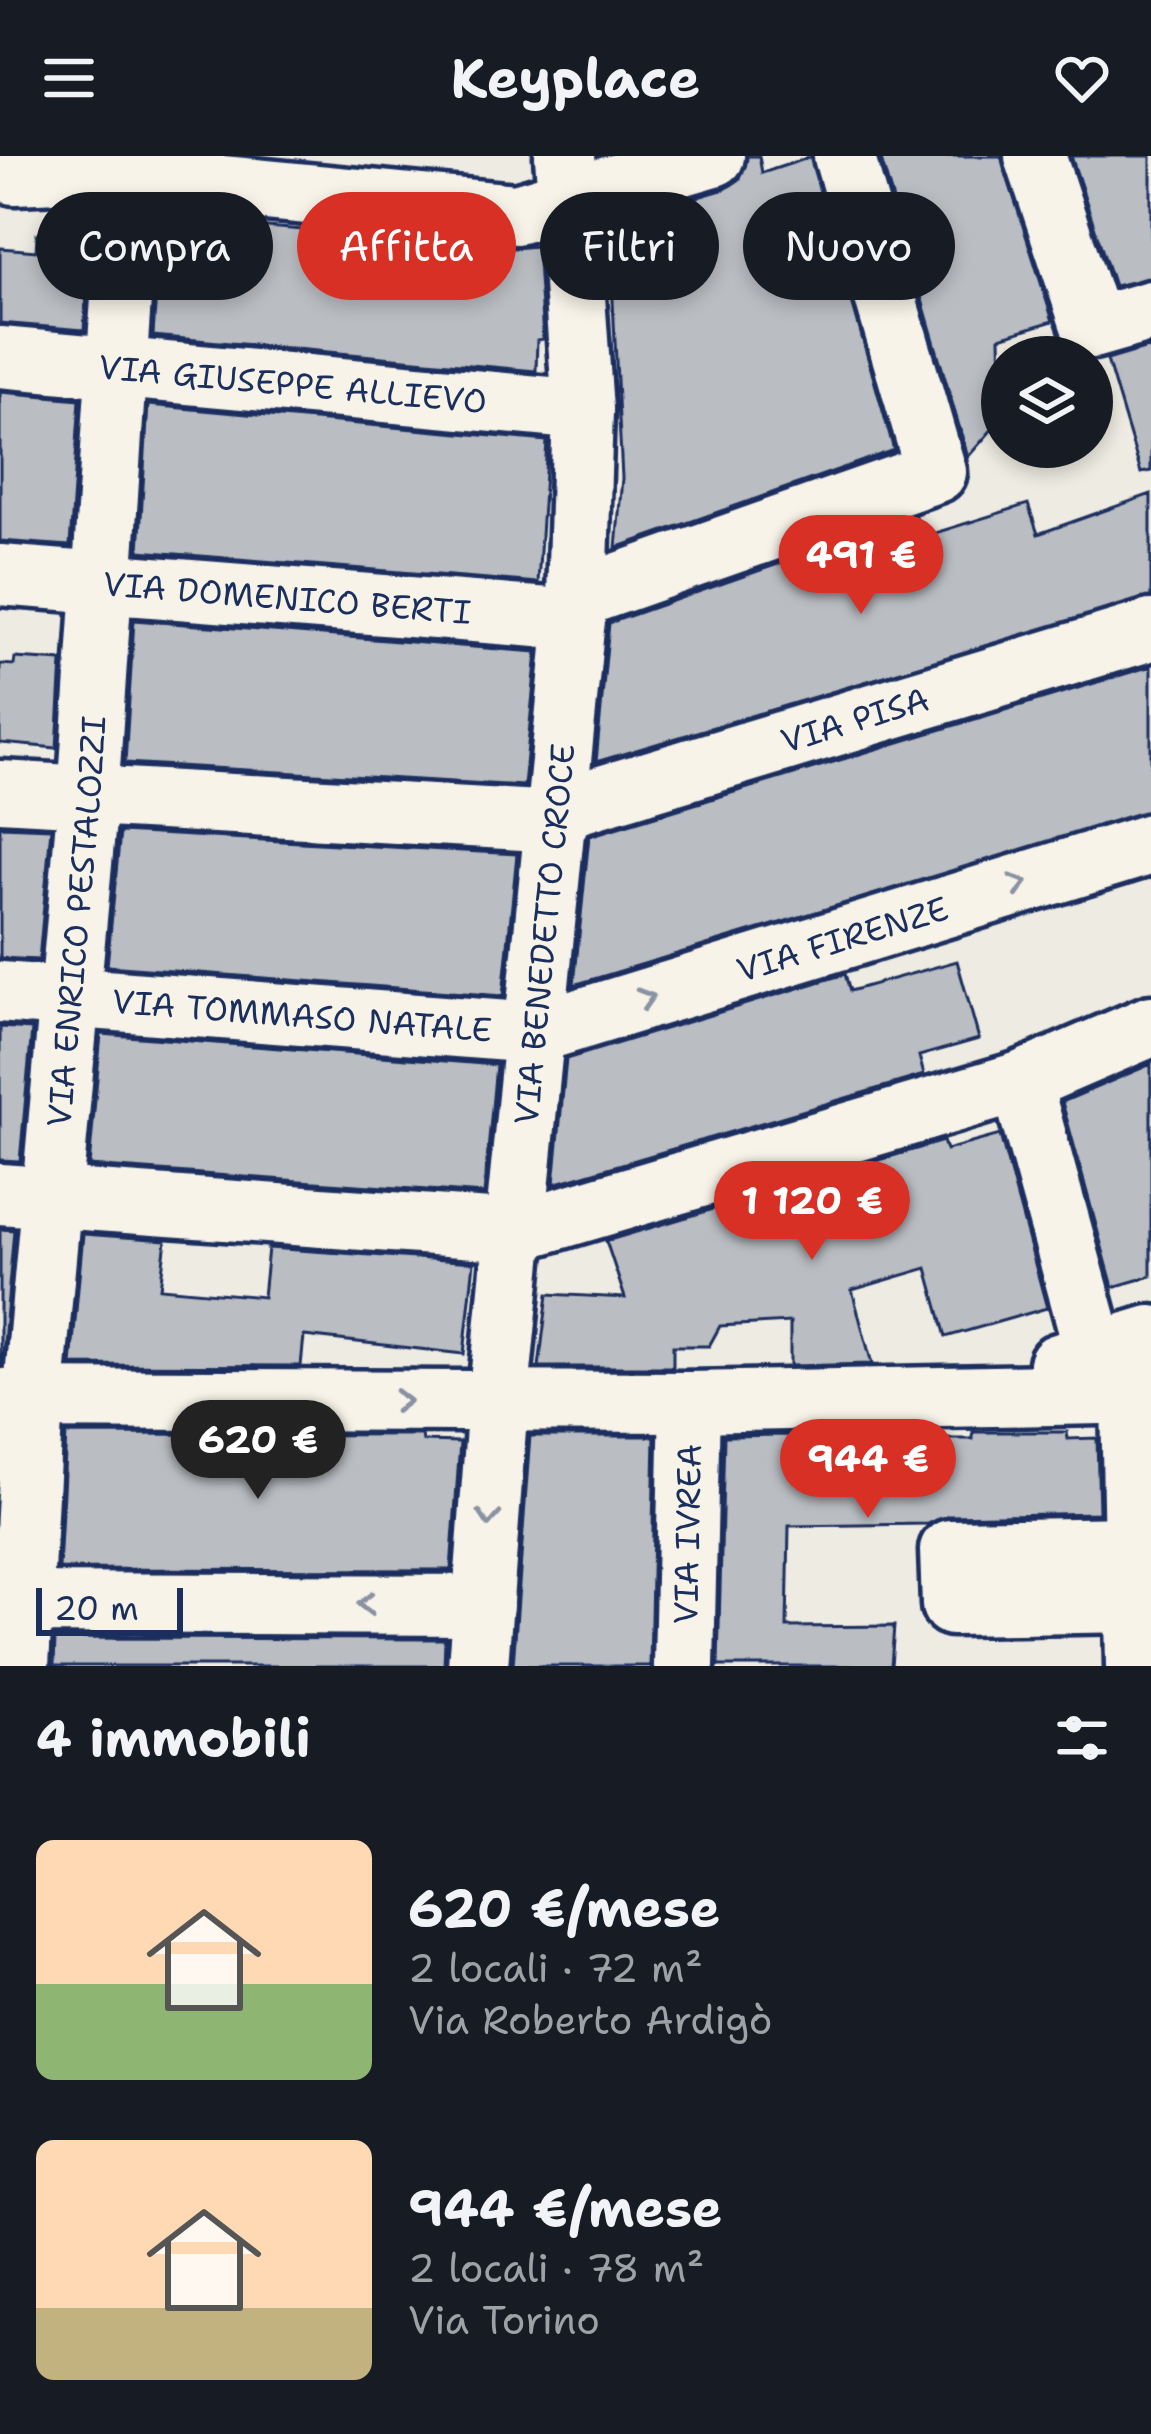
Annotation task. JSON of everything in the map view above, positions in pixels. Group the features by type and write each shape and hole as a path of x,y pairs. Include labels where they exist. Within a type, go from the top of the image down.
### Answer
{"street":[{"path":"203,184 256,156"},
{"path":"5,174 129,177 516,214 567,178 714,156"},
{"path":"576,609 936,472 844,156"},
{"path":"1035,156 1092,328 1151,311"},
{"name":"VIA ENRICO PESTALOZZI","path":"19,1666 10,1604 24,1195 69,997 104,582 129,177"},
{"name":"VIA BENEDETTO CROCE","path":"478,1666 498,1402 576,609 583,410 567,178"},
{"name":"VIA GIUSEPPE ALLIEVO","path":"0,357 583,410"},
{"name":"VIA DOMENICO BERTI","path":"0,575 576,609"},
{"name":"VIA PISA","path":"0,791 558,815 1151,630"},
{"name":"VIA FIRENZE","path":"535,1033 1151,844"},
{"name":"VIA TOMMASO NATALE","path":"0,992 535,1033"},
{"path":"24,1195 518,1231 1021,1082 1151,1026"},
{"path":"1021,1082 1121,1383 1136,1666"},
{"path":"1121,1383 1151,1336"},
{"path":"16,1400 690,1402 956,1395 1121,1383"},
{"name":"VIA IVREA","path":"684,1666 690,1402"},
{"path":"10,1604 483,1605"}],"building":[{"path":"747,156 759,156 762,173 811,157 821,192 743,192 743,300 852,300 894,450 616,548 622,478 613,300 719,300 719,192 715,192 740,179"},
{"path":"880,156 1001,156 1053,321 1003,336 981,336 981,442 968,457 922,300 955,300 955,192 891,192"},
{"path":"1071,156 1151,156 1151,278 1114,286"},
{"path":"273,228 297,230 297,300 516,300 516,248 537,246 543,339 537,340 536,371 153,336 155,300 273,300"},
{"path":"0,248 36,251 36,300 86,300 84,330 0,323"},
{"path":"1151,347 1151,471 1141,473 1113,380 1113,358"},
{"path":"0,392 80,399 70,546 0,541"},
{"path":"148,405 547,441 538,583 139,551"},
{"path":"1151,494 1151,597 596,762 609,623 916,516 887,548 1028,504 1038,534"},
{"path":"134,620 537,652 524,786 125,763"},
{"path":"15,658 62,661 57,748 0,743 0,664 14,665"},
{"path":"1151,666 1151,811 574,985 589,836"},
{"path":"0,826 51,828 39,960 0,958"},
{"path":"120,832 517,854 503,996 107,966"},
{"path":"957,961 979,1039 919,1056 924,1075 554,1184 566,1059 845,974 850,991"},
{"path":"0,1027 32,1029 20,1161 0,1160"},
{"path":"101,1034 496,1065 484,1194 89,1166"},
{"path":"1151,1064 1151,1276 1113,1287 1062,1102"},
{"path":"1000,1135 1047,1308 946,1337 927,1268 852,1290 872,1364 790,1366 790,1322 720,1326 709,1346 673,1346 673,1367 539,1367 548,1294 625,1298 606,1241 943,1141 946,1150"},
{"path":"0,1229 14,1230 2,1365 0,1365"},
{"path":"83,1234 166,1240 160,1288 263,1297 268,1248 474,1262 464,1354 304,1336 301,1366 71,1365"},
{"path":"973,1432 1067,1432 1068,1439 1097,1438 1099,1513 949,1516 928,1524 789,1526 787,1627 894,1626 891,1666 718,1666 724,1436 790,1435 790,1448 918,1449 918,1439 973,1439"},
{"path":"66,1434 422,1435 423,1441 460,1442 451,1570 59,1569"},
{"path":"530,1436 655,1436 650,1666 513,1666"},
{"path":"55,1638 445,1639 444,1666 54,1666"}]}
